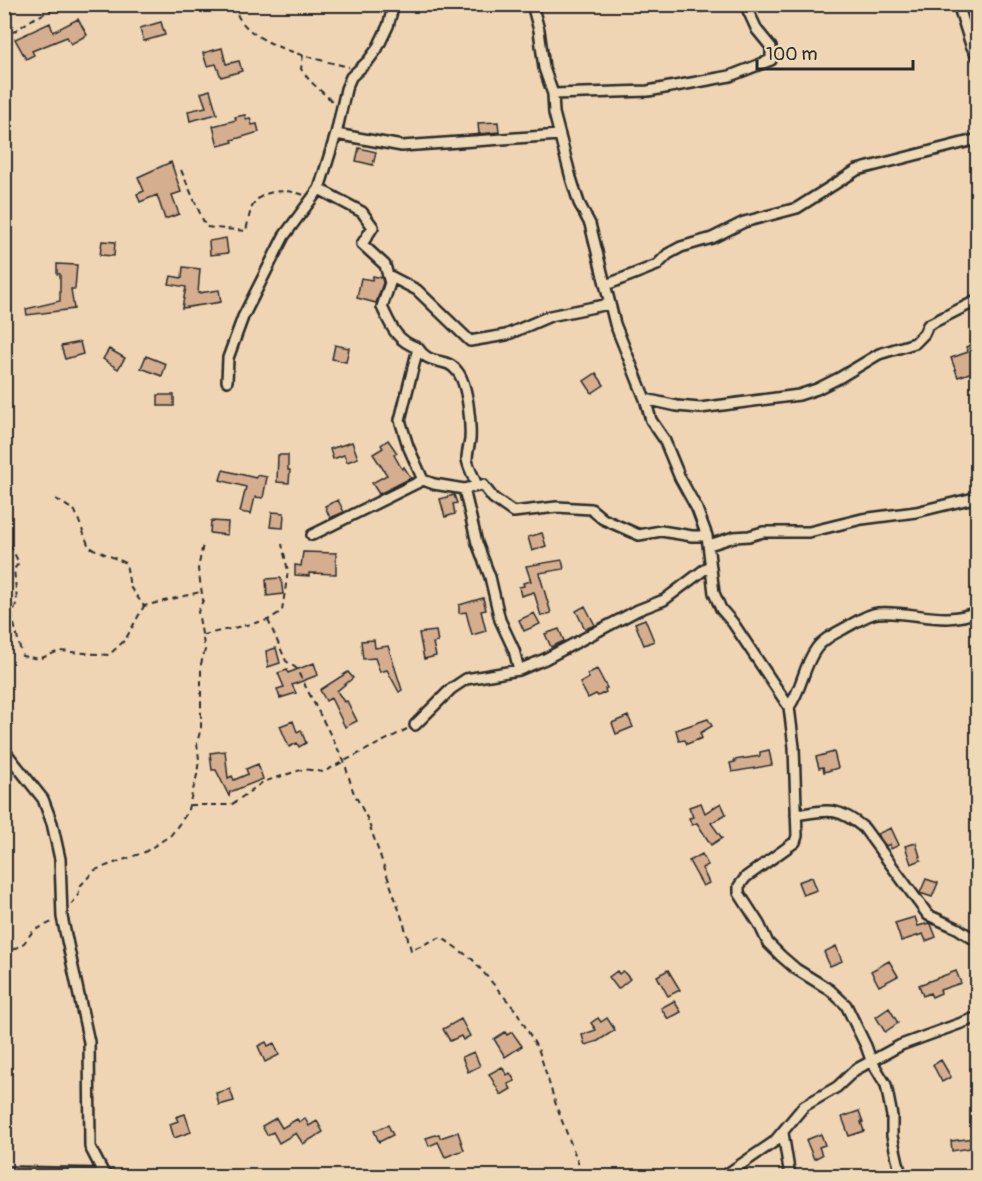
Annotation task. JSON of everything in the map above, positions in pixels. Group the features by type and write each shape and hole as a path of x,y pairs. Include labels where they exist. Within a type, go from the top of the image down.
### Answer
{"street":[{"path":"227,381 228,358 243,317 284,236 319,189 336,134 340,108 348,83 357,69 368,62 377,49 388,26 394,4"},
{"path":"532,4 539,30 544,68 553,94 554,113 576,195 590,224 609,304 651,420 664,439 680,478 697,509 708,540 709,566 713,576 714,593 721,609 789,707 794,747 797,836 795,842 746,877 739,886 739,893 768,943 796,969 830,990 846,1005 886,1085 892,1116 892,1136 901,1176"},
{"path":"691,4 696,6 714,4"},
{"path":"553,94 648,91 730,75 771,60 771,47 757,30 745,4"},
{"path":"958,4 978,58"},
{"path":"336,134 402,147 560,135"},
{"path":"606,285 657,266 669,254 681,247 712,238 744,222 797,208 857,171 978,139"},
{"path":"319,189 362,212 373,227 362,244 385,265 390,283 382,307 393,332 418,348 423,356 444,362 457,371 466,395 471,421 467,458 477,486"},
{"path":"388,275 417,290 470,341 506,335 550,316 609,304"},
{"path":"645,399 700,408 799,395 839,378 879,354 915,343 924,334 928,325 978,300"},
{"path":"418,348 400,420 408,446 423,480 465,489 483,485 493,498 513,512 557,507 591,509 603,519 639,535 661,531 708,540 749,536 762,532 809,532 862,519 916,512 978,497"},
{"path":"312,536 423,480"},
{"path":"465,489 477,543 490,577 500,620 514,650 519,670"},
{"path":"415,725 452,689 466,679 519,670 545,659 638,610 664,600 709,566"},
{"path":"789,707 800,688 803,674 816,649 829,636 876,613 950,619 965,617 978,611"},
{"path":"4,750 42,799 52,823 60,860 62,917 89,1042 90,1147 106,1175"},
{"path":"796,815 833,810 855,820 864,828 928,915 957,928 978,942"},
{"path":"724,1176 774,1142 804,1106 837,1087 855,1070 901,1045 978,1017"},
{"path":"783,1133 790,1176"},
{"path":"4,1172 106,1175"}],"path":[{"path":"4,38 33,19 64,4"},
{"path":"235,4 239,18 258,36 303,55 357,69"},
{"path":"303,55 301,69 309,81 340,108"},
{"path":"181,170 206,228 246,231 253,205 271,192 292,190 312,198"},
{"path":"56,498 75,511 89,547 126,563 130,587 144,606"},
{"path":"4,955 24,943 33,932 62,917 78,895 81,885 95,870 145,852 171,835 187,813 197,775 199,759 197,743 201,728 201,664 205,650 198,612 203,600 198,569 203,544"},
{"path":"202,635 268,620 282,611 288,571 282,544"},
{"path":"10,545 18,563 14,569 17,601 12,616 22,656 39,659 59,651 109,655 125,640 144,606 201,592"},
{"path":"268,620 286,661 296,668 344,761 352,791 367,818 411,950 441,938 472,959 517,1012 539,1051 557,1108 578,1162 580,1176"},
{"path":"189,805 231,805 263,782 304,769 323,772 415,725"}],"building":[{"path":"78,19 87,35 71,44 67,37 32,51 34,55 26,59 15,39 50,23 53,32"},
{"path":"161,22 165,35 144,41 140,28"},
{"path":"222,48 226,64 239,61 242,71 221,77 216,64 207,66 203,53"},
{"path":"210,90 217,114 190,121 188,111 206,107 201,93"},
{"path":"245,115 246,119 250,118 252,125 257,124 259,132 218,146 213,126 236,120 235,117"},
{"path":"498,122 499,132 479,134 478,123"},
{"path":"359,148 376,152 373,165 356,161"},
{"path":"171,162 181,192 172,195 179,214 165,219 157,195 140,202 137,194 144,191 138,177"},
{"path":"226,238 228,253 210,255 209,241"},
{"path":"102,241 115,242 114,256 100,255"},
{"path":"57,264 77,265 75,289 71,289 74,309 27,315 26,309 60,301 60,274 57,274"},
{"path":"183,267 200,269 198,293 219,290 221,302 182,308 186,287 169,284 171,276 182,278"},
{"path":"373,276 382,278 383,283 376,303 357,298 361,278 372,280"},
{"path":"80,342 83,354 65,359 61,346"},
{"path":"976,343 978,370 958,377 951,358 968,352 966,347"},
{"path":"335,345 349,348 346,362 332,359"},
{"path":"109,349 125,358 118,369 103,359"},
{"path":"146,356 166,364 162,376 141,368"},
{"path":"596,373 604,385 592,393 584,381"},
{"path":"158,395 174,395 174,406 158,406"},
{"path":"388,440 397,453 394,455 402,469 404,467 411,478 379,494 372,483 387,475 373,454 383,448 381,445"},
{"path":"352,442 358,458 347,462 344,455 333,459 330,449"},
{"path":"278,455 288,455 289,483 277,482"},
{"path":"223,470 256,478 257,475 267,477 263,498 255,497 251,514 240,512 246,487 220,480"},
{"path":"454,495 457,503 453,504 455,514 445,517 440,499"},
{"path":"338,500 344,512 330,518 325,506"},
{"path":"272,512 284,513 283,528 270,527"},
{"path":"211,521 228,522 227,535 210,533"},
{"path":"542,533 546,546 532,551 528,537"},
{"path":"303,552 336,553 336,574 295,575 295,565 301,566"},
{"path":"562,560 564,569 539,573 551,613 541,616 534,592 521,596 519,587 531,581 526,566"},
{"path":"281,578 283,594 267,596 266,579"},
{"path":"483,598 486,610 481,611 486,631 472,635 466,612 459,613 459,605"},
{"path":"585,606 595,625 585,629 576,611"},
{"path":"534,613 540,624 524,631 519,620"},
{"path":"645,619 654,641 644,645 635,623"},
{"path":"559,629 564,641 551,647 545,634"},
{"path":"436,631 438,642 433,643 436,656 424,659 419,633"},
{"path":"374,640 375,648 388,646 402,690 399,692 387,670 380,672 375,658 363,659 361,641"},
{"path":"276,648 280,663 268,667 266,651"},
{"path":"314,663 318,675 292,685 296,693 280,698 277,689 284,687 278,673 287,670 288,673"},
{"path":"597,669 607,688 606,692 588,698 580,683 589,678 587,674"},
{"path":"348,672 353,678 337,691 344,702 347,701 357,721 345,727 331,698 326,701 320,690"},
{"path":"628,716 633,727 616,734 612,723"},
{"path":"708,719 712,726 700,733 702,738 687,744 685,740 679,741 676,730"},
{"path":"293,721 297,732 301,730 306,743 299,747 297,743 289,747 280,726"},
{"path":"769,750 772,765 732,772 730,763 735,762 734,760 760,756 760,752"},
{"path":"225,751 228,778 232,776 234,780 248,774 246,769 258,764 263,779 230,792 229,796 216,770 212,770 210,753"},
{"path":"834,752 838,768 824,772 823,767 819,768 816,757"},
{"path":"701,803 705,813 721,803 726,814 711,823 722,838 711,845 697,823 692,825 689,818 693,817 689,807"},
{"path":"891,828 899,845 891,849 890,844 886,846 877,834"},
{"path":"916,843 921,860 911,864 905,846"},
{"path":"702,854 708,865 702,868 709,883 703,886 689,861"},
{"path":"812,877 817,890 803,895 798,882"},
{"path":"926,879 938,883 932,897 920,893"},
{"path":"915,917 918,926 931,924 936,937 926,941 923,934 901,941 895,923"},
{"path":"836,946 842,961 830,966 824,952"},
{"path":"889,961 898,976 879,986 871,971"},
{"path":"668,970 680,990 668,996 657,976"},
{"path":"617,971 619,974 623,971 630,979 618,989 609,977"},
{"path":"956,971 961,983 940,990 941,993 932,997 930,993 923,996 919,985"},
{"path":"674,1001 681,1012 668,1019 661,1008"},
{"path":"889,1008 898,1023 885,1032 876,1017"},
{"path":"598,1018 601,1022 607,1018 615,1030 598,1041 585,1045 582,1035 596,1030 591,1023"},
{"path":"461,1019 470,1036 463,1040 461,1036 450,1041 443,1029"},
{"path":"505,1032 507,1035 512,1032 522,1046 505,1057 494,1039"},
{"path":"266,1042 268,1046 274,1043 279,1055 265,1062 258,1046"},
{"path":"474,1052 480,1066 468,1072 462,1057"},
{"path":"941,1060 951,1077 942,1082 933,1065"},
{"path":"502,1067 515,1081 508,1084 511,1089 501,1095 489,1074"},
{"path":"230,1089 234,1101 219,1105 216,1093"},
{"path":"859,1111 864,1131 849,1136 842,1117"},
{"path":"185,1114 191,1132 174,1138 170,1124 178,1121 176,1117"},
{"path":"276,1118 282,1128 297,1119 299,1122 305,1118 309,1126 317,1121 323,1132 303,1144 296,1133 279,1143 273,1132 267,1135 262,1126"},
{"path":"388,1125 393,1135 379,1142 374,1131"},
{"path":"458,1132 464,1150 445,1157 438,1142 429,1146 426,1138 439,1134 440,1138"},
{"path":"821,1134 825,1145 819,1147 822,1155 814,1159 806,1140"},
{"path":"974,1138 976,1147 952,1151 951,1141"}]}
